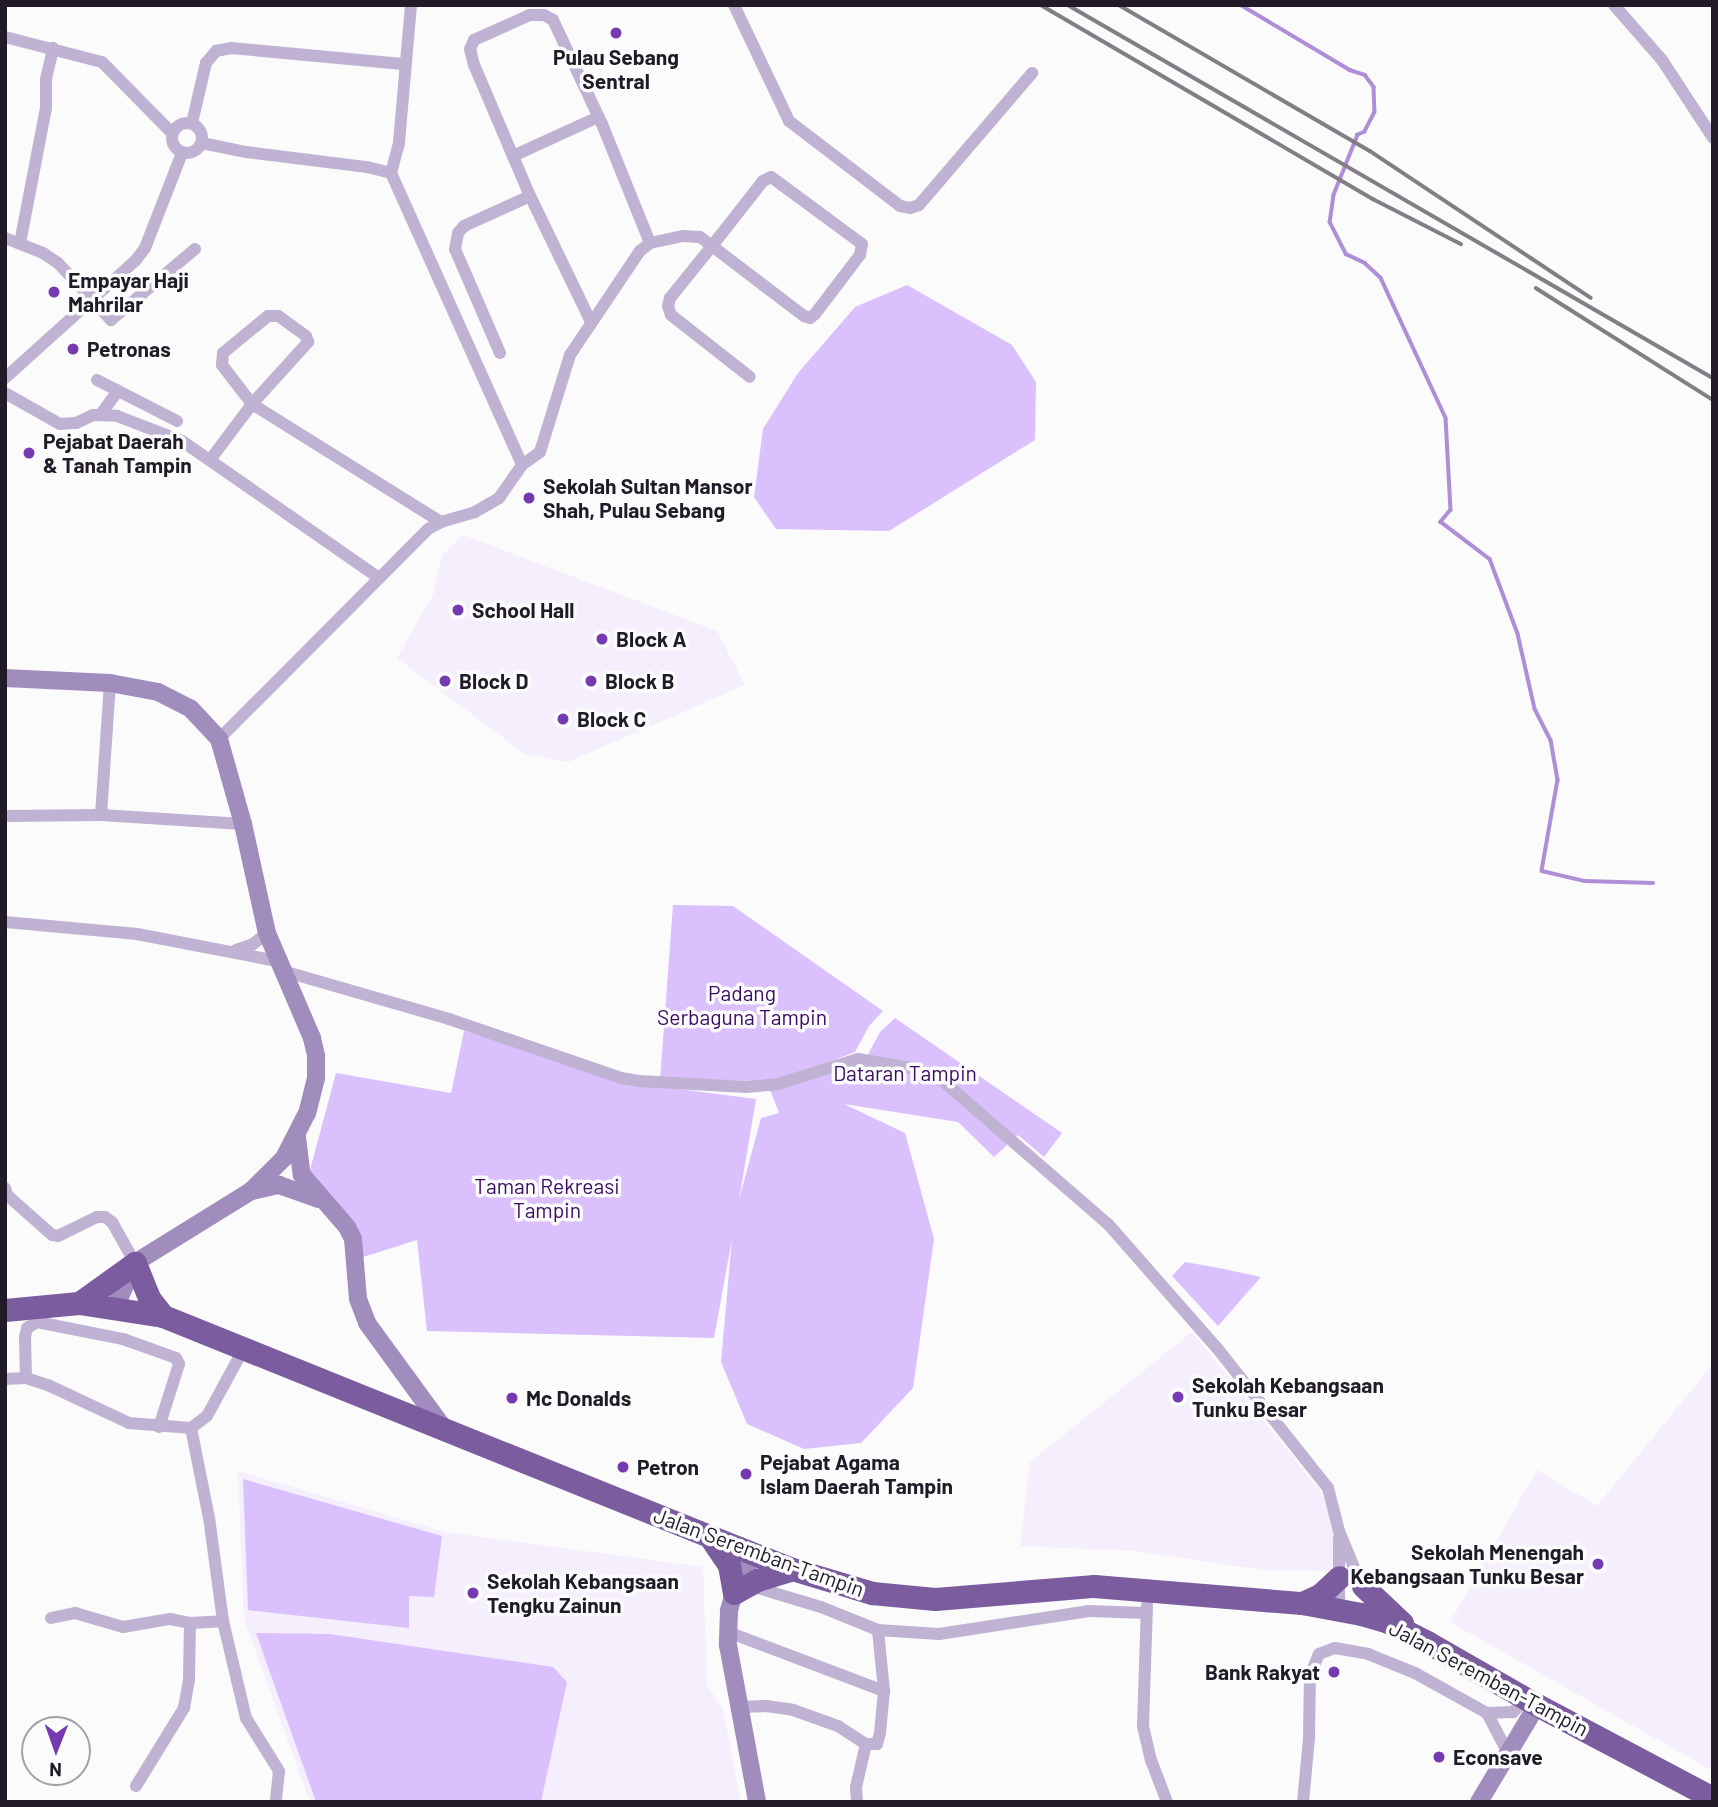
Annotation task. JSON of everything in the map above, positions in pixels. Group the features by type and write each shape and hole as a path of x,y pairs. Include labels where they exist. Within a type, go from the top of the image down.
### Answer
{"highway":[{"path":"79,1303 135,1263 149,1298 163,1316"},
{"name":"Jalan Seremban-Tampin","path":"5,1310 79,1303 163,1316 710,1537 836,1583 903,1598 935,1599 1094,1586 1147,1602 1302,1603 1362,1614 1418,1637 1531,1702 1713,1798"},
{"path":"710,1537 740,1585 793,1569"},
{"path":"1302,1603 1320,1595 1339,1577"},
{"path":"1363,1586 1418,1637"}],"street":[{"path":"411,5 399,143 391,173 522,465"},
{"path":"734,5 789,121 900,206 910,208 919,205 1032,73"},
{"path":"1614,5 1662,60 1713,138"},
{"path":"591,322 530,196 474,65 470,49 474,40 530,15 544,15 553,20 598,117 650,243"},
{"path":"5,37 102,62 173,132 174,147 182,152 196,151 202,143 202,134 192,124 183,123 173,132"},
{"path":"20,243 46,108 46,79 53,48"},
{"path":"192,124 205,63 216,51 231,48 405,64"},
{"path":"513,156 598,117"},
{"path":"202,143 246,152 367,167 391,173"},
{"path":"5,378 122,275 145,248 182,152"},
{"path":"219,739 428,529 440,522 475,512 499,498 522,465 540,452 570,355 640,251 650,243 683,236 700,237 712,246 810,317 862,250 862,244 771,177 762,181 712,246 670,298 668,306 671,315 750,377"},
{"path":"500,353 455,249 458,233 464,226 530,196"},
{"path":"5,238 58,263 111,320 195,249"},
{"path":"211,460 252,404 308,342 306,336 278,316 268,316 223,354 222,365 252,404 440,522"},
{"path":"97,380 177,421"},
{"path":"101,414 118,391"},
{"path":"5,393 60,424 101,414 117,416 182,441 379,578"},
{"path":"5,678 138,686 176,699 191,709 219,739 243,824 267,933 312,1038 316,1056 316,1078 310,1105 297,1137 288,1174"},
{"path":"101,815 110,683"},
{"path":"5,816 101,815 243,824"},
{"path":"5,922 137,934 233,952 630,1079 746,1087 778,1084 858,1059 907,1067 937,1076 1108,1224 1217,1348 1308,1460 1328,1488 1339,1531 1363,1586 1362,1614"},
{"path":"233,952 253,944 267,933"},
{"path":"110,1334 115,1308 135,1263 251,1191 288,1174"},
{"path":"288,1174 322,1200 347,1227 353,1239 358,1299 366,1323 445,1430"},
{"path":"5,1188 7,1195 52,1235 58,1236 97,1217 105,1217 112,1222 135,1263"},
{"path":"26,1378 24,1337 27,1328 37,1322 110,1334 176,1358 178,1374 159,1427"},
{"path":"5,1379 26,1378 129,1423 191,1428 207,1416 244,1348"},
{"path":"191,1428 209,1518 223,1621 246,1718 279,1771 276,1802"},
{"path":"1339,1531 1339,1609"},
{"path":"749,1552 728,1632 757,1802"},
{"path":"740,1585 821,1607 878,1630 939,1634 1147,1602 1143,1726 1151,1760 1167,1802"},
{"path":"51,1618 75,1613 115,1626 170,1619 190,1623 223,1621"},
{"path":"136,1786 184,1708 189,1679 190,1623"},
{"path":"857,1802 856,1787 872,1744 884,1691 878,1630"},
{"path":"728,1632 884,1691"},
{"path":"1303,1802 1310,1675 1320,1654 1335,1648 1368,1654 1415,1673 1487,1713 1513,1712 1531,1702"},
{"path":"1479,1802 1508,1753 1531,1702"},
{"path":"739,1707 766,1706 793,1710 838,1726 872,1744"},
{"path":"1487,1713 1508,1753"}],"shaded area":[{"path":"463,535 717,631 745,685 568,762 525,754 397,658 433,595 442,556"},
{"name":"Sekolah Kebangsaan Tunku Besar","path":"1192,1332 1322,1493 1334,1531 1332,1571 1269,1571 1136,1551 1020,1546 1030,1462"},
{"name":"Sekolah Menengah Kebangsaan Tunku Besar","path":"1713,1364 1713,1771 1450,1622 1537,1470 1597,1506"},
{"path":"238,1471 445,1532 703,1567 707,1685 723,1709 741,1802 310,1802 244,1619"}],"green space":[{"path":"907,285 1012,345 1036,382 1035,440 889,531 776,529 754,497 763,429 798,373 855,307"},
{"name":"Padang Serbaguna Tampin","path":"673,905 733,906 883,1011 869,1026 855,1052 805,1071 770,1081 660,1080"},
{"path":"895,1018 1062,1133 1044,1157 1018,1135 994,1157 958,1122 844,1104 905,1133 934,1239 913,1388 861,1443 804,1449 747,1424 721,1362 732,1239 714,1338 427,1331 417,1240 357,1259 310,1170 336,1073 451,1093 464,1031 648,1085 756,1099 739,1200 761,1118 779,1113 768,1085 864,1062 880,1032"},
{"path":"1185,1262 1261,1277 1218,1326 1172,1276"},
{"path":"243,1479 442,1536 434,1597 409,1596 409,1628 248,1610"},
{"path":"256,1633 330,1634 553,1667 567,1682 541,1802 316,1802"}],"waterway":[{"path":"1241,5 1350,70 1365,75 1374,87 1375,112 1365,132 1358,135 1334,195 1330,222 1346,254 1365,263 1381,278 1446,418 1451,510 1441,522 1490,559 1518,634 1535,709 1551,740 1558,780 1542,871 1585,881 1653,883"}],"railway":[{"path":"1041,5 1373,199 1461,244"},
{"path":"1068,5 1713,378"},
{"path":"1119,5 1370,151 1591,298"},
{"path":"1536,288 1713,400"}],"place":[{"name":"Pulau Sebang Sentral","path":"616,33"},
{"name":"Empayar Haji Mahrilar","path":"54,292"},
{"name":"Petronas","path":"73,349"},
{"name":"Pejabat Daerah & Tanah Tampin","path":"29,453"},
{"name":"Sekolah Sultan Mansor Shah, Pulau Sebang","path":"529,498"},
{"name":"School Hall","path":"458,610"},
{"name":"Block A","path":"602,639"},
{"name":"Block D","path":"445,681"},
{"name":"Block B","path":"591,681"},
{"name":"Block C","path":"563,719"},
{"name":"Sekolah Kebangsaan Tunku Besar","path":"1178,1397"},
{"name":"Mc Donalds","path":"512,1398"},
{"name":"Petron","path":"623,1467"},
{"name":"Pejabat Agama Islam Daerah Tampin","path":"746,1474"},
{"name":"Sekolah Menengah Kebangsaan Tunku Besar","path":"1598,1564"},
{"name":"Sekolah Kebangsaan Tengku Zainun","path":"473,1593"},
{"name":"Bank Rakyat","path":"1334,1672"},
{"name":"Econsave","path":"1439,1757"}],"park label":[{"name":"Dataran Tampin","path":"905,1073"},
{"name":"Taman Rekreasi Tampin","path":"547,1198"}]}
